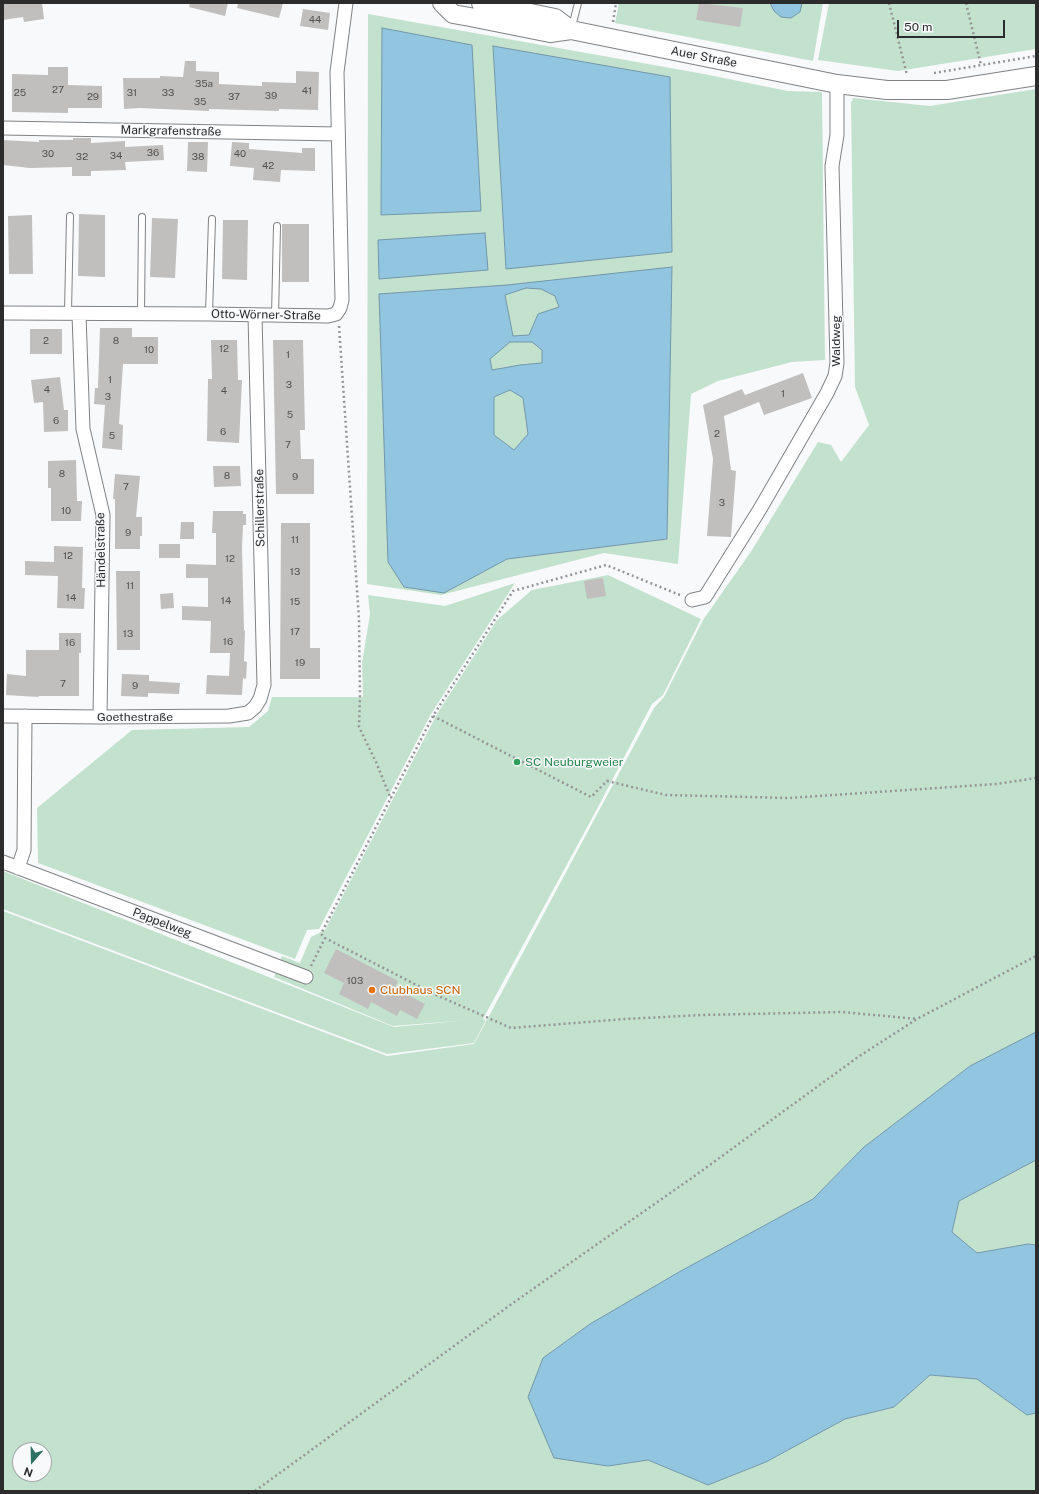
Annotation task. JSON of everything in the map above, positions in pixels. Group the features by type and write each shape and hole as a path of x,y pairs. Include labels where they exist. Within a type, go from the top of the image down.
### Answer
{"main road":[{"name":"Auer Straße","path":"442,3 454,14 550,33 571,30 837,84 887,90 947,90 988,85 1036,76"},
{"name":"Auer Straße","path":"481,3 554,18 571,30"}],"street":[{"name":"Otto-Wörner-Straße","path":"3,313 141,313 275,316 328,316 336,314 340,308 342,300 337,72 346,3"},
{"name":"Waldweg","path":"692,600 705,597 763,502 827,393 835,376 837,363 832,166 837,135 837,84"},
{"name":"Markgrafenstraße","path":"3,128 338,134"},
{"name":"Händelstraße","path":"73,313 83,428 103,515 100,718"},
{"name":"Schillerstraße","path":"255,315 264,686 260,699"},
{"name":"Goethestraße","path":"3,716 100,718 229,716 248,713 255,707 260,699"},
{"path":"18,868 24,850 25,716"},
{"name":"Pappelweg","path":"3,862 306,977"}],"lane":[{"path":"571,30 578,3"},
{"path":"70,216 73,313"},
{"path":"141,313 142,217"},
{"path":"209,314 212,219"},
{"path":"275,316 277,226"}],"path":[{"path":"612,25 616,3"},
{"path":"889,3 908,77 900,76"},
{"path":"966,3 981,65 988,85"},
{"path":"930,73 1036,56"},
{"path":"336,314 339,325 359,619 359,727 376,762 391,799"},
{"path":"692,600 606,565 513,590 434,716 321,934 325,938 434,994 511,1028 625,1018 701,1015 842,1012 917,1019"},
{"path":"434,716 591,797 607,781 666,795 789,798 996,784 1036,778"},
{"path":"306,977 325,938"},
{"path":"255,1491 513,1303 696,1175 858,1057 917,1019 1036,956"}],"green space":[{"path":"619,3 823,3 813,61 615,23"},
{"path":"829,3 1036,3 1036,49 898,71 818,60"},
{"path":"368,14 704,74 788,91 822,92 825,360 792,362 718,381 691,394 678,564 604,553 441,595 367,584"},
{"path":"1036,89 1036,1032 970,1066 864,1147 813,1199 679,1272 590,1324 543,1358 529,1397 608,1466 648,1460 708,1485 766,1462 845,1419 894,1407 930,1375 977,1379 1027,1415 1036,1413 1036,1491 3,1491 3,911 387,1056 474,1044 654,708 664,697 703,620 752,550 818,442 831,445 841,462 869,425 855,387 851,103 853,98 930,106"},
{"name":"SC Neuburgweier","path":"608,575 701,619 663,695 652,704 483,1019 486,1020 474,1043 387,1054 3,909 3,871 394,1027 469,1020 393,1026 274,977 282,956 300,963 311,937 325,930 437,714 497,620 532,590"},
{"path":"515,583 431,714 319,929 307,930 295,959 38,863 37,808 132,730 249,727 268,711 272,697 363,697 362,663 370,614 368,595 445,606"},
{"path":"1036,1160 1036,1245 1028,1244 977,1253 952,1232 959,1201"}],"water":[{"path":"770,3 802,3 800,12 791,18 781,17 774,11"},
{"path":"382,28 472,45 481,211 381,215"},
{"path":"493,46 670,77 672,252 506,269"},
{"path":"485,233 488,270 379,279 378,240"},
{"path":"672,267 667,539 507,559 444,593 404,587 388,562 379,294 507,285","holes":["526,288 541,289 555,296 559,307 538,314 529,335 513,336 505,295","510,342 532,342 542,350 542,363 492,370 490,359","510,390 523,398 528,434 514,450 494,435 494,397"]},
{"path":"1036,1032 1036,1160 959,1201 952,1232 977,1253 1028,1244 1036,1245 1036,1413 1027,1415 977,1379 930,1375 894,1407 845,1419 766,1462 708,1485 648,1460 608,1466 554,1458 528,1397 543,1358 590,1324 679,1272 813,1199 864,1147 970,1066"}],"building":[{"path":"3,3 42,3 44,19 24,22 23,17 3,20"},
{"path":"190,3 228,3 225,16 189,7"},
{"path":"238,3 283,3 279,18 237,8"},
{"path":"699,3 743,8 740,27 696,20"},
{"path":"303,9 330,13 328,30 300,26"},
{"path":"185,61 196,61 196,71 219,72 219,84 262,86 262,82 296,83 296,71 319,72 318,110 279,109 279,111 209,109 209,111 140,108 124,109 123,78 160,78 160,76 183,77"},
{"path":"48,67 68,67 68,85 102,86 102,108 68,108 68,113 12,112 12,74 48,75"},
{"path":"73,138 91,138 91,143 125,141 125,147 163,145 164,160 125,162 126,170 91,171 91,176 72,176 72,167 30,168 3,165 3,140 39,142 39,140 73,140"},
{"path":"188,142 208,142 207,172 187,171"},
{"path":"232,142 249,143 249,149 302,153 302,148 315,148 315,171 281,170 280,182 253,180 254,168 230,166"},
{"path":"79,214 105,215 105,277 78,276"},
{"path":"32,215 33,274 9,274 8,216"},
{"path":"152,218 178,219 175,278 150,277"},
{"path":"223,220 248,220 247,280 222,279"},
{"path":"282,224 309,224 309,282 282,282"},
{"path":"100,328 132,328 132,337 158,337 158,364 123,364 119,424 123,425 122,450 102,448 105,405 94,404 95,388 98,388"},
{"path":"30,329 62,329 62,354 30,354"},
{"path":"211,340 237,340 238,380 242,380 239,443 207,441 208,379 212,379"},
{"path":"273,340 303,340 305,430 300,430 301,459 314,459 314,494 276,494"},
{"path":"803,373 812,398 764,415 759,402 724,416 731,470 736,471 731,537 707,536 713,459 703,405 742,389 745,395"},
{"path":"60,377 64,410 68,410 68,431 44,432 43,402 34,403 31,380"},
{"path":"76,460 77,501 82,501 81,521 51,521 51,488 48,488 48,461"},
{"path":"213,466 240,466 241,486 214,487"},
{"path":"115,474 140,476 136,517 142,517 140,549 115,549 115,499 113,499"},
{"path":"213,511 243,511 243,514 246,514 246,525 243,525 242,548 245,631 244,661 247,662 246,679 243,678 242,695 206,694 207,675 229,676 230,653 210,653 211,621 182,620 182,606 208,607 208,578 186,578 186,564 216,565 216,533 212,533"},
{"path":"181,522 194,522 194,539 180,539"},
{"path":"281,523 310,523 310,648 320,648 320,679 280,679"},
{"path":"159,544 180,544 180,558 159,558"},
{"path":"54,546 83,547 82,588 85,588 84,609 57,608 58,576 25,575 25,561 54,562"},
{"path":"116,571 140,571 140,650 117,650"},
{"path":"603,578 606,596 587,599 584,581"},
{"path":"173,593 174,608 161,609 160,594"},
{"path":"59,633 81,633 81,653 79,653 79,696 38,697 6,695 7,674 26,676 26,650 59,650"},
{"path":"122,674 149,675 149,681 180,683 179,694 148,693 148,697 121,696"},
{"path":"336,949 398,981 395,988 425,1004 417,1019 400,1010 397,1016 371,1002 368,1009 339,994 344,983 324,973"}],"place":[{"name":"SC Neuburgweier","path":"517,762"},
{"name":"Clubhaus SCN","path":"372,990"}]}
